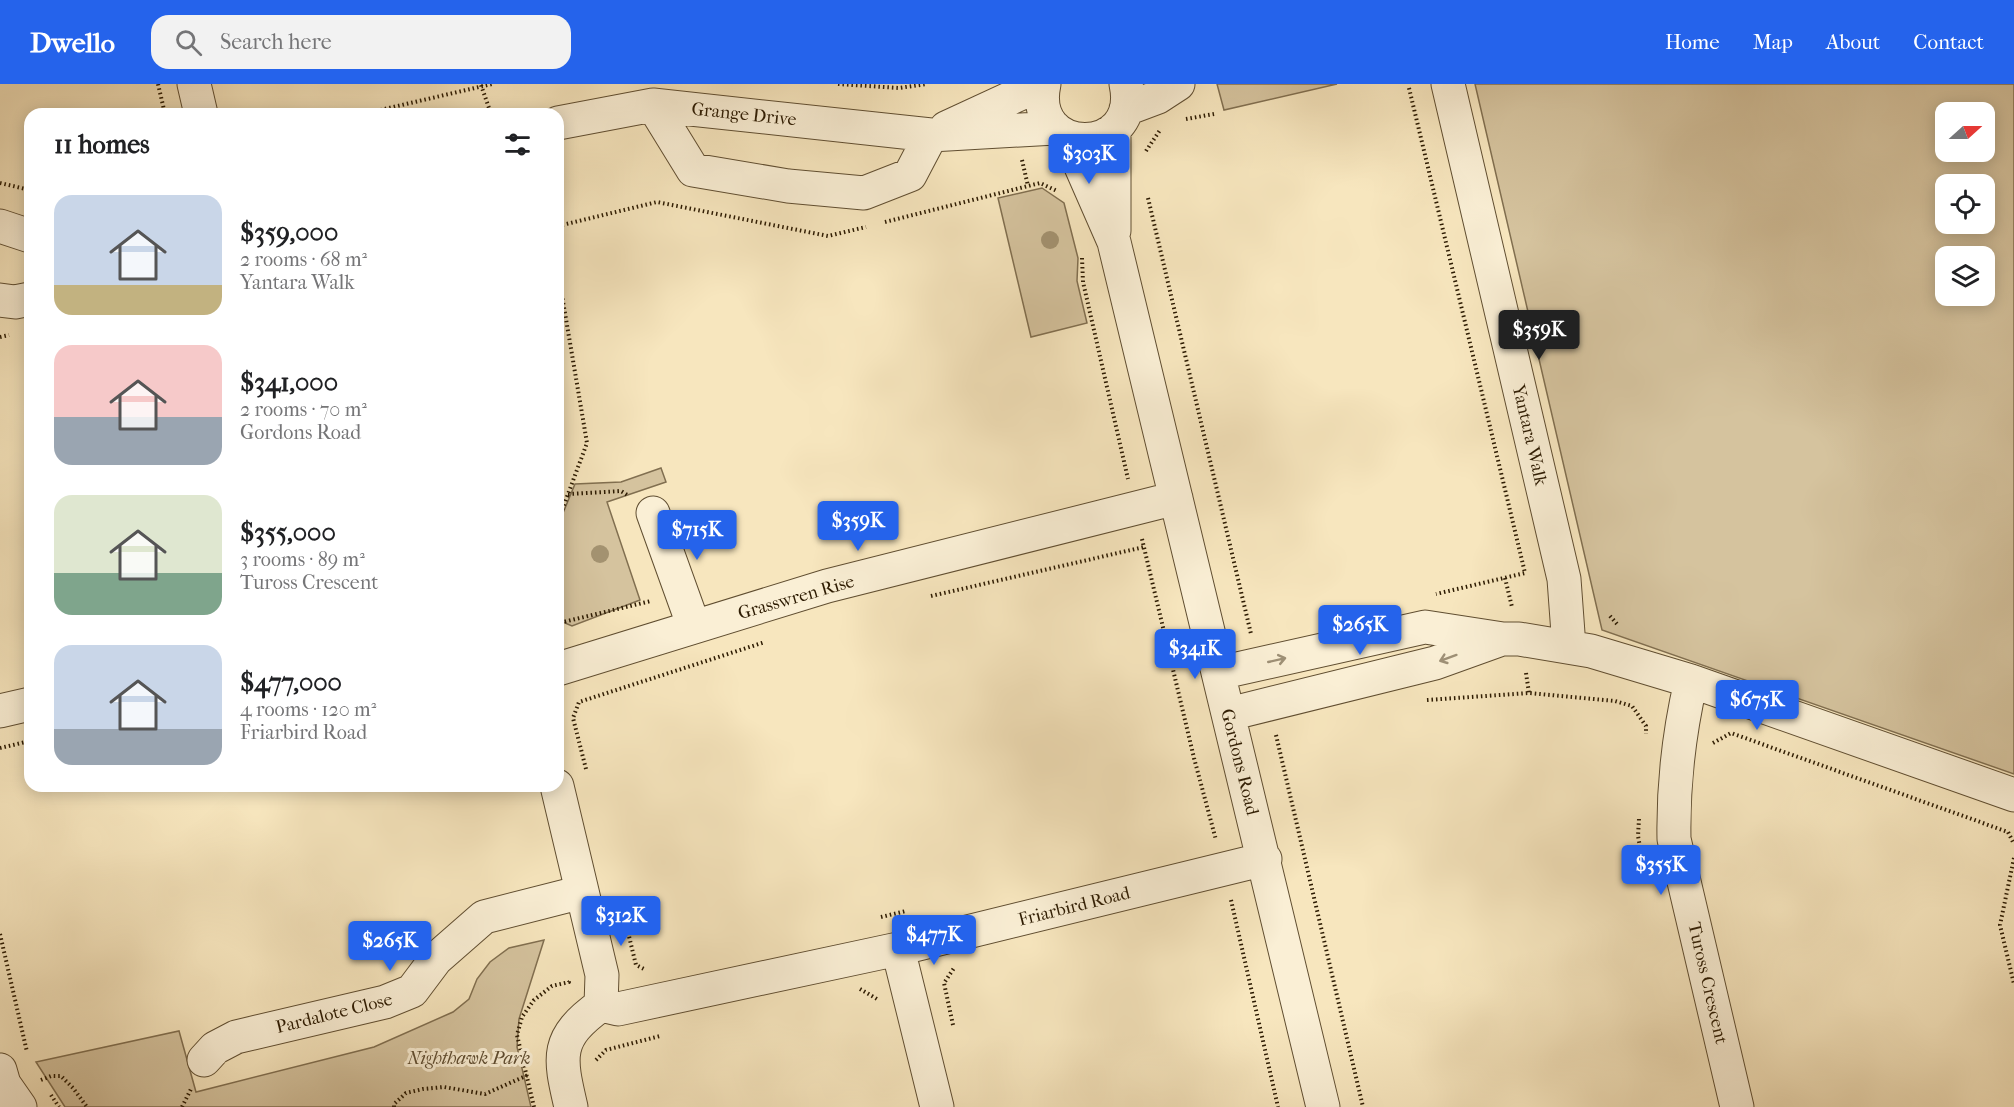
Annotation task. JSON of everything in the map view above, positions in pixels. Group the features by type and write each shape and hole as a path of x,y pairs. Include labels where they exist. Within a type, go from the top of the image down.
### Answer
{"street":[{"path":"194,84 200,108"},
{"path":"653,94 693,170 788,186 864,193 910,175 931,135 1042,84"},
{"name":"Gordons Road","path":"1042,84 1043,106 1047,118 1061,133 1114,242 1265,859 1323,1107"},
{"name":"Yantara Walk","path":"1448,84 1564,579 1569,647"},
{"name":"Grange Drive","path":"564,121 653,94 931,135 1061,133 1080,140 1093,140 1104,136 1122,107"},
{"path":"1122,107 1167,102"},
{"name":"Gordons Road","path":"1114,242 1122,107"},
{"path":"0,226 24,234"},
{"path":"0,243 24,237"},
{"path":"0,300 15,302 24,300"},
{"name":"Grasswren Rise","path":"564,667 827,586 1176,498"},
{"path":"653,513 694,627"},
{"path":"1216,660 1425,627 1569,647 1592,651 1691,681 2014,795"},
{"path":"1228,714 1272,719 1503,639"},
{"name":"Tuross Crescent","path":"1691,681 1681,728 1674,798 1674,839 1737,1107"},
{"path":"0,711 24,705"},
{"path":"558,792 602,975 601,1005 579,1021 562,1055 562,1071 571,1107"},
{"name":"Friarbird Road","path":"601,1005 618,1009 898,949 1265,859"},
{"name":"Pardalote Close","path":"204,1060 214,1048 236,1037 385,1002 412,991 436,959 484,917 582,892"},
{"path":"898,949 937,1107"},
{"path":"14,1064 4,1084 20,1107"}],"path":[{"path":"158,84 164,108"},
{"path":"387,108 492,84"},
{"path":"838,84 898,88 927,84"},
{"path":"481,85 489,108"},
{"path":"1409,88 1525,573 1425,597"},
{"path":"1140,161 1167,102 1214,114"},
{"path":"0,183 24,189"},
{"path":"884,222 1040,183 1065,196"},
{"path":"1146,190 1252,638 1216,660 1170,656"},
{"path":"564,225 657,202 828,236 873,225"},
{"path":"1082,256 1083,282 1134,509 1194,758 1224,868 1278,1107"},
{"path":"564,307 587,443 564,505"},
{"path":"568,494 621,491 653,513"},
{"path":"928,596 1144,547"},
{"path":"587,774 573,718 579,702 768,641"},
{"path":"1424,701 1529,693 1615,701 1632,706 1646,726 1646,737"},
{"path":"1194,758 1236,747 1272,719"},
{"path":"1272,719 1287,731"},
{"path":"1272,719 1363,1107"},
{"path":"1712,753 1713,743 1731,733 2008,832 2014,844"},
{"path":"0,748 24,742"},
{"path":"1640,814 1638,836 1641,848"},
{"path":"1204,840 1215,837"},
{"path":"2014,858 2000,925 2014,984"},
{"path":"1219,904 1311,884"},
{"path":"869,920 915,909"},
{"path":"625,920 636,965 650,971"},
{"path":"0,934 14,1064"},
{"path":"955,967 944,983 955,1036"},
{"path":"534,1107 517,1035 522,1017 534,1000 552,986 569,982 567,972"},
{"path":"848,992 860,989 877,999 880,1010"},
{"path":"394,1107 394,1104 406,1093 444,1087 484,1094 527,1075 562,1071 595,1061 606,1050 667,1034"},
{"path":"36,1073 59,1107"},
{"path":"41,1080 51,1076 61,1076 87,1107"}],"green space":[{"path":"1217,84 1337,84 1224,110"},
{"path":"1475,84 2014,84 2014,774 1602,630"},
{"path":"1042,188 1064,203 1078,258 1077,281 1087,323 1031,337 998,198"},
{"path":"661,468 666,482 607,502 640,600 572,626 564,623 564,511 575,484 621,482"},
{"name":"Nighthawk Park","path":"544,940 519,1019 517,1047 531,1107 65,1107 36,1062 179,1031 196,1092 374,1047 453,1012 469,999 477,979 490,962 509,948"}]}
